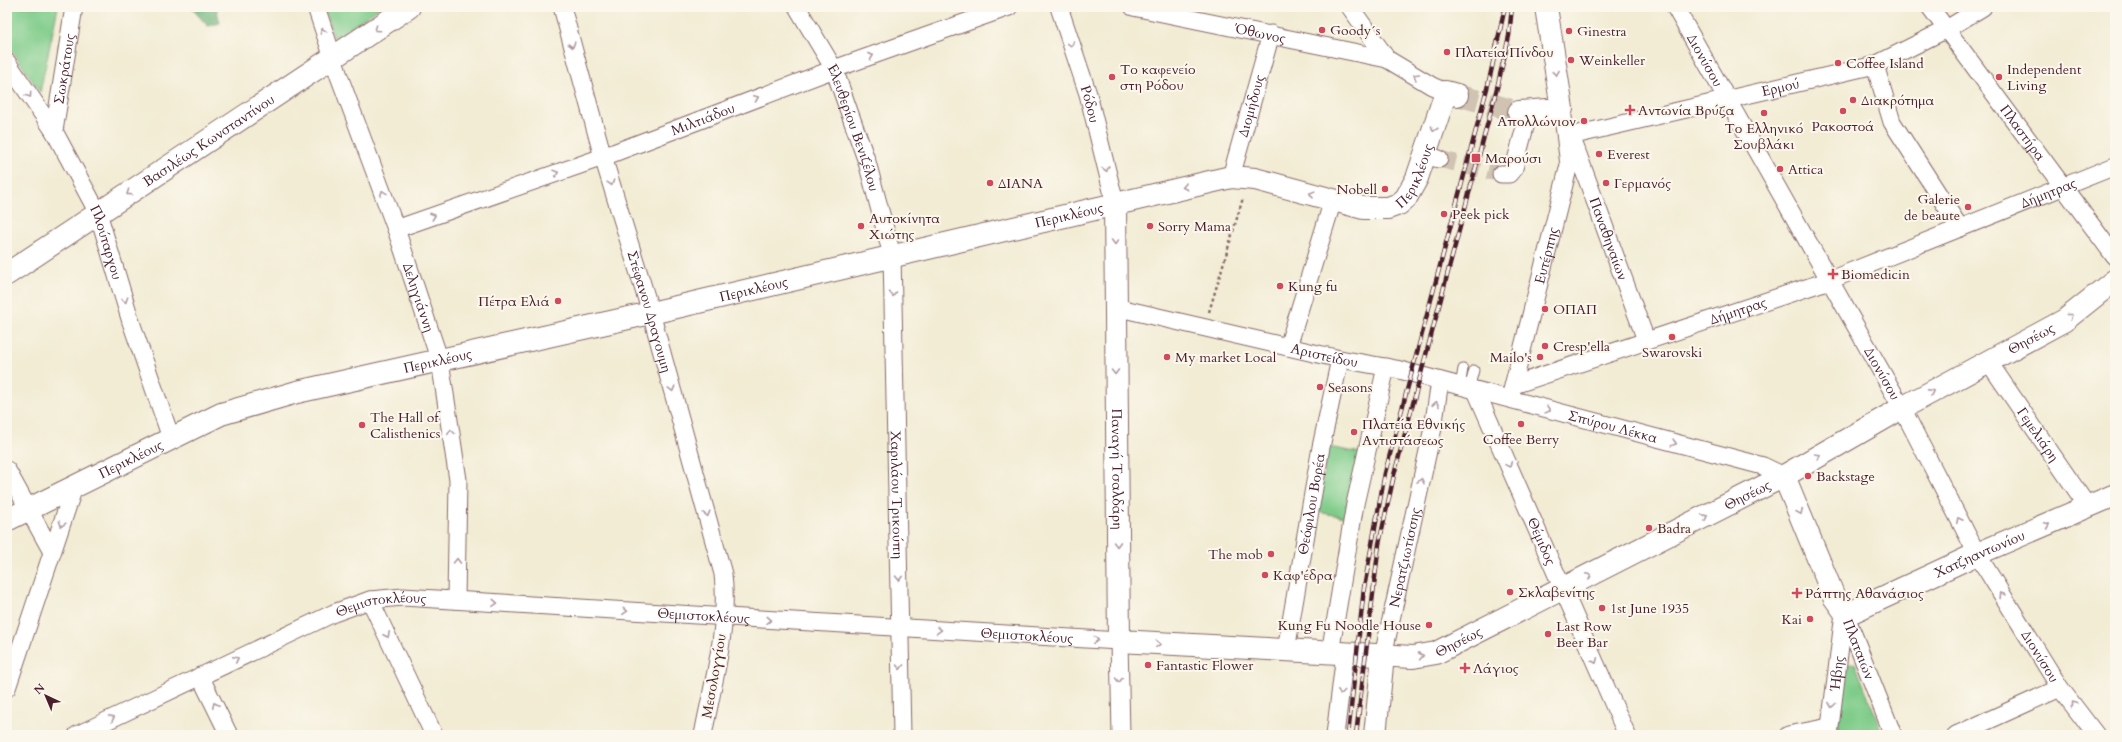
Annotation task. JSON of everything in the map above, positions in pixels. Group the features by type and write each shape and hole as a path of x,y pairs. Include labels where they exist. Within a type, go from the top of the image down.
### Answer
{"main road":[{"name":"Βασιλέως Κωνσταντίνου","path":"7,274 409,7"},
{"path":"1524,112 1562,109 1546,7"},
{"name":"Περικλέους","path":"7,520 221,414 267,400 651,313 892,255 1230,177 1255,179 1363,208 1388,208 1399,204 1406,198 1417,178 1432,157 1452,93"},
{"name":"Παναγή Τσαλδάρη","path":"1115,203 1119,642"},
{"name":"Θησέως","path":"1345,653 1413,657 1436,653 1784,476 1902,408 2065,320 2115,280"},
{"name":"Πλαταιών","path":"1784,476 1834,597 1844,611"},
{"name":"Χατζηαντωνίου","path":"1844,611 1854,611 1977,554 2115,495"},
{"name":"Θεμιστοκλέους","path":"1119,642 1345,653"},
{"name":"Νερατζιωτίσσης","path":"1375,735 1383,656"}],"street":[{"name":"Σωκράτους","path":"54,131 74,7"},
{"name":"Δεληγιάννη","path":"316,7 332,58 396,229 440,361 458,480 456,600"},
{"name":"Στέφανου Δραγουμη","path":"562,7 603,157 651,313 723,574 726,595 724,617"},
{"name":"Ελευθερίου Βενιζέλου","path":"797,7 834,69 867,162 892,255"},
{"name":"Μιλτιάδου","path":"396,229 603,157 834,69 1010,7"},
{"name":"Ρόδου","path":"1059,7 1088,94 1115,203"},
{"name":"Όθωνος","path":"1133,7 1271,34 1387,59"},
{"path":"1350,7 1387,59 1432,86 1452,93"},
{"name":"Διονύσου","path":"1675,7 1902,408 1977,554 2060,688 2096,735"},
{"name":"Πλαστήρα","path":"1930,7 1945,30 2115,257"},
{"name":"Ερμού","path":"1569,137 1875,65 1945,30 1983,7"},
{"name":"Διομήδους","path":"1230,177 1271,34"},
{"name":"Πλούταρχου","path":"7,62 54,131 98,213 132,322 171,438"},
{"path":"1875,65 1892,122 1960,228"},
{"name":"Ευτέρπης","path":"1512,393 1569,165 1569,137 1562,109"},
{"path":"1502,174 1509,174 1514,168 1524,112"},
{"name":"Παναθηναίων","path":"1569,137 1646,340"},
{"name":"Δήμητρας","path":"1512,393 1646,340 1830,280 2061,186 2115,166"},
{"path":"1288,347 1333,200"},
{"name":"Χαριλάου Τρικούπη","path":"892,255 902,735"},
{"name":"Αριστείδου","path":"1115,307 1340,360 1386,368 1440,381"},
{"name":"Θεόφιλου Βορέα","path":"1286,650 1321,447 1340,360"},
{"name":"Γεμελιάρη","path":"1988,361 2088,507"},
{"path":"1335,735 1345,653 1355,504 1386,368"},
{"name":"Σπύρου Λέκκα","path":"1440,381 1468,389 1512,393 1762,466 1784,476"},
{"name":"Νερατζιωτίσσης","path":"1383,656 1433,428 1440,381"},
{"name":"Θέμιδος","path":"1468,389 1564,589 1627,735"},
{"path":"7,470 52,552"},
{"path":"7,688 74,487"},
{"name":"Θεμιστοκλέους","path":"77,735 334,613 370,600 403,597 1119,642"},
{"path":"370,600 434,735"},
{"name":"Ήβης","path":"1829,731 1844,611"},
{"name":"Πλαταιών","path":"1844,611 1893,735"},
{"name":"Μεσολογγίου","path":"703,735 724,617"},
{"name":"Παναγή Τσαλδάρη","path":"1119,642 1121,735"},
{"path":"200,676 228,735"},
{"path":"1956,735 2060,688"},
{"path":"1788,735 1829,731"}],"lane":[{"path":"1463,369 1468,389"},
{"path":"1468,389 1474,370"}],"path":[{"path":"1205,328 1244,195"}],"green space":[{"path":"7,7 58,7 40,92 7,43"},
{"path":"192,7 216,7 220,23 208,26"},
{"path":"323,7 381,7 334,38"},
{"path":"1328,447 1361,453 1351,518 1317,512"},
{"path":"1855,663 1883,735 1838,735 1837,718 1842,666"}],"tunnel":[{"path":"1457,95 1519,112"},
{"path":"1439,159 1501,174"}],"railway":[{"path":"1348,735 1364,588 1385,473 1489,81 1505,7"},
{"path":"1356,735 1379,544 1394,475 1498,84 1509,36 1512,7"}],"place":[{"name":"Goody´s","path":"1322,30"},
{"name":"Ginestra","path":"1569,31"},
{"name":"Πλατεία Πίνδου","path":"1447,52"},
{"name":"Weinkeller","path":"1571,60"},
{"name":"Coffee Island","path":"1838,63"},
{"name":"Το καφενείο στη Ρόδου","path":"1112,77"},
{"name":"Independent Living","path":"1999,77"},
{"name":"Διακρότημα","path":"1853,100"},
{"name":"Αντωνία Βρύζα","path":"1630,110"},
{"name":"Ρακοστοά","path":"1843,111"},
{"name":"Το Ελληνικό Σουβλάκι","path":"1764,113"},
{"name":"Απολλώνιον","path":"1584,121"},
{"name":"Everest","path":"1599,154"},
{"name":"Μαρούσι","path":"1476,158"},
{"name":"Attica","path":"1780,169"},
{"name":"ΔΙΑΝΑ","path":"990,183"},
{"name":"Γερμανός","path":"1606,183"},
{"name":"Nobell","path":"1385,189"},
{"name":"Galerie de beaute","path":"1968,207"},
{"name":"Peek pick","path":"1444,214"},
{"name":"Αυτοκίνητα Χιώτης","path":"861,226"},
{"name":"Sorry Mama","path":"1150,226"},
{"name":"Biomedicin","path":"1833,274"},
{"name":"Kung fu","path":"1280,286"},
{"name":"Πέτρα Ελιά","path":"558,301"},
{"name":"ΟΠΑΠ","path":"1545,309"},
{"name":"Swarovski","path":"1672,337"},
{"name":"Cresp'ella","path":"1545,346"},
{"name":"My market Local","path":"1167,357"},
{"name":"Mailo's","path":"1540,357"},
{"name":"Seasons","path":"1320,387"},
{"name":"Coffee Berry","path":"1521,424"},
{"name":"The Hall of Calisthenics","path":"362,425"},
{"name":"Πλατεία Εθνικής Αντιστάσεως","path":"1354,432"},
{"name":"Backstage","path":"1808,476"},
{"name":"Badra","path":"1649,528"},
{"name":"The mob","path":"1271,554"},
{"name":"Καφ'έδρα","path":"1265,575"},
{"name":"Σκλαβενίτης","path":"1510,592"},
{"name":"Ράπτης Αθανάσιος","path":"1797,593"},
{"name":"1st June 1935","path":"1602,608"},
{"name":"Kai","path":"1810,619"},
{"name":"Kung Fu Noodle House","path":"1429,625"},
{"name":"Last Row Beer Bar","path":"1548,634"},
{"name":"Fantastic Flower","path":"1148,665"},
{"name":"Λάγιος","path":"1465,668"}]}
